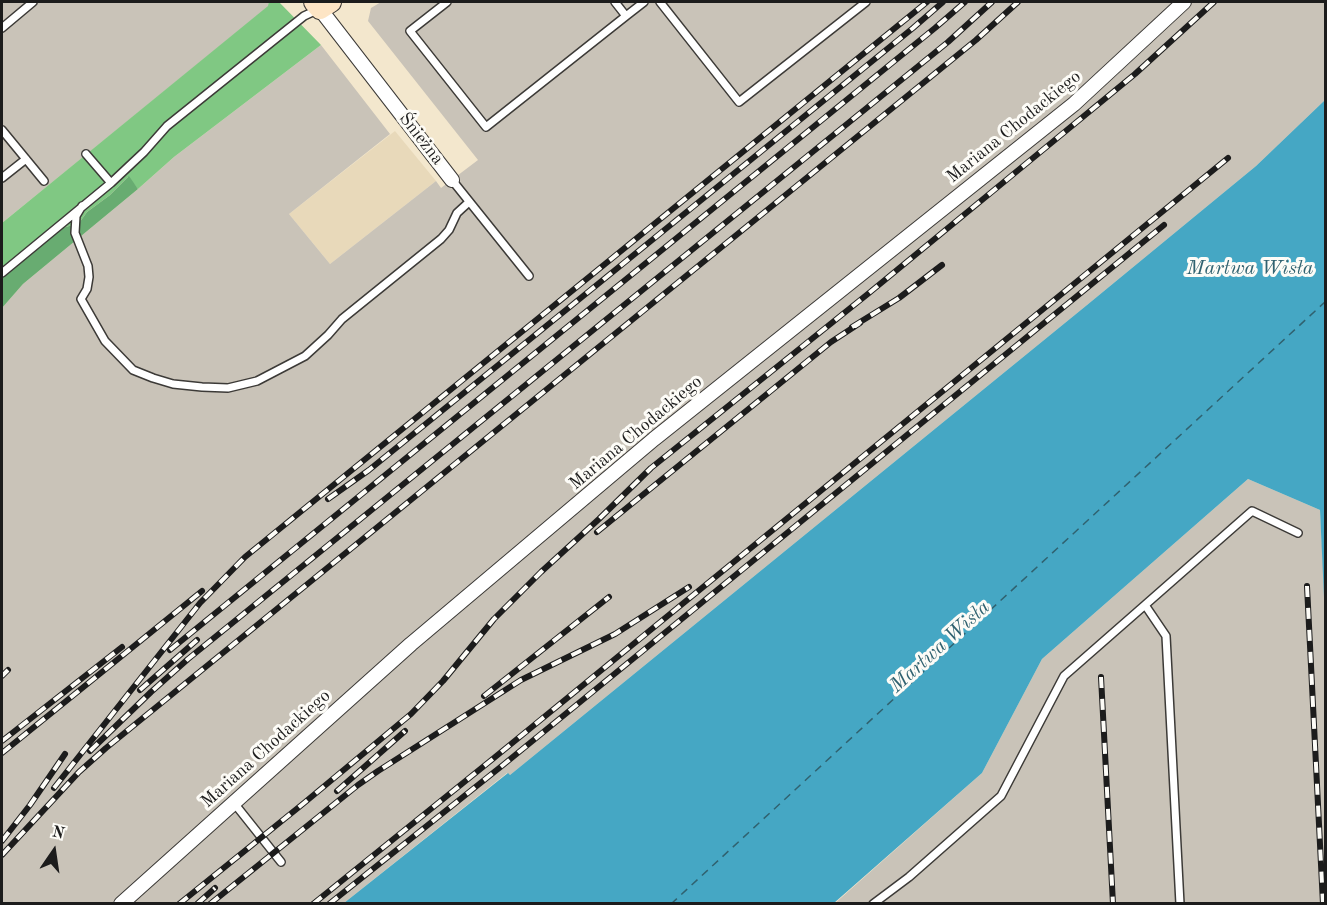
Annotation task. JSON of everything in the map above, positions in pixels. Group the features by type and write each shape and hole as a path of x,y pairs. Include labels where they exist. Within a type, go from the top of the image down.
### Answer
{"street":[{"name":"Mariana Chodackiego","path":"121,903 411,644 654,439 1074,104 1184,2"},
{"name":"Śnieżna","path":"322,4 452,180"}],"lane":[{"path":"2,28 33,2"},
{"path":"447,2 410,31 486,127 644,2"},
{"path":"615,2 626,16"},
{"path":"660,2 739,102 866,2"},
{"path":"2,273 111,183 144,152 167,126 322,4"},
{"path":"2,130 44,181"},
{"path":"86,154 111,183"},
{"path":"2,178 26,159"},
{"name":"Śnieżna","path":"452,180 529,276"},
{"path":"82,206 76,216 75,233 88,266 89,277 87,289 81,299 105,341 133,370 153,378 183,385 228,388 256,381 304,356 342,320 441,239 449,230 457,213 469,202"},
{"path":"873,903 909,877 1001,796 1064,676 1252,511 1298,533"},
{"path":"1145,605 1166,636 1180,903"},
{"path":"234,803 281,862"}],"shaded area":[{"path":"2,2 269,2 269,6 2,223"},
{"path":"381,2 1325,2 1325,100 1256,166 1087,305 510,775 507,773 344,903 2,903 2,308 23,284 174,157 321,45 390,134 289,214 330,264 436,181 441,188 478,160 368,21 371,8"},
{"path":"395,131 436,181 330,264 289,214"},
{"path":"1248,479 1320,510 1326,619 1325,903 834,904 982,773 1042,659"}],"green space":[{"path":"269,2 279,2 321,45 174,157 138,189 128,177 110,195 87,212 79,223 56,230 2,277 2,223 268,6"},
{"path":"129,176 138,189 23,284 2,308 2,277 56,230 79,223 87,212 110,195"}],"water":[{"name":"Martwa Wisła","path":"1325,100 1325,619 1320,510 1248,479 1042,659 982,773 834,903 344,903 508,773 510,775 1087,305 1256,166"}],"ferry route":[{"path":"671,904 1326,301"}],"railway":[{"path":"54,788 200,603 245,557 927,2"},
{"path":"328,499 369,470 943,2"},
{"path":"170,650 965,2"},
{"path":"90,751 188,659 948,42 992,2"},
{"path":"2,855 79,772 106,748 976,40 1018,2"},
{"path":"179,904 411,714 443,681 494,619 651,468 869,293 1135,74 1214,2"},
{"path":"313,904 1228,158"},
{"path":"329,904 503,765 1164,225"},
{"path":"852,327 899,298 942,265"},
{"path":"597,532 831,342 860,323"},
{"path":"1307,586 1323,904"},
{"path":"210,904 378,771 521,680 615,634 689,587"},
{"path":"2,753 202,591"},
{"path":"484,696 609,597"},
{"path":"140,690 197,640"},
{"path":"2,741 122,647"},
{"path":"2,676 8,670"},
{"path":"1101,677 1113,904"},
{"path":"337,791 405,731"},
{"path":"2,841 65,754"},
{"path":"197,904 215,888"}]}
